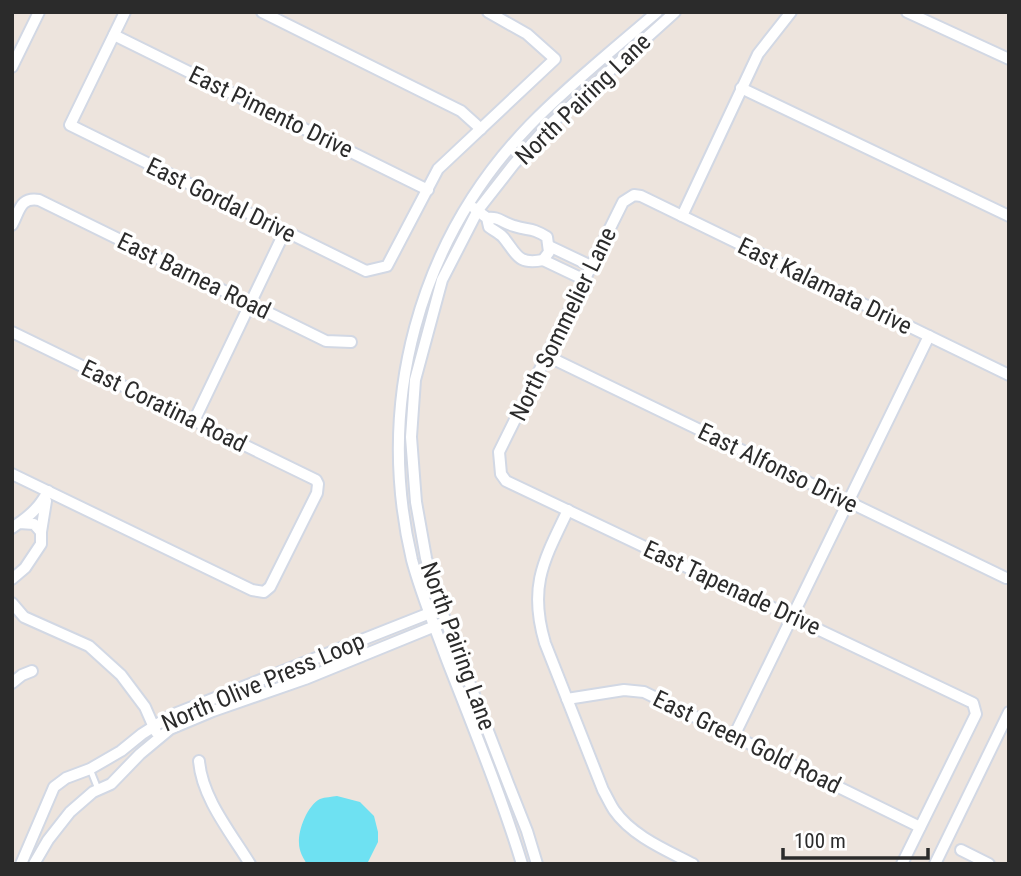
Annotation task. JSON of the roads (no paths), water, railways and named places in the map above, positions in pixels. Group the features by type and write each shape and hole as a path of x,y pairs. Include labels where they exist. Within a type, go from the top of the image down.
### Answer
{"street":[{"path":"12,67 39,12"},
{"path":"114,35 125,12"},
{"path":"262,12 461,111 481,129"},
{"path":"428,190 438,169 555,59 527,34 488,12"},
{"name":"North Pairing Lane","path":"647,28 657,12"},
{"name":"North Pairing Lane","path":"537,864 441,609 426,558 416,502 411,437 415,380 442,280 478,211 494,169 531,124 647,28 675,12"},
{"path":"682,216 758,54 791,12"},
{"path":"907,12 1009,60"},
{"name":"East Gordal Drive","path":"114,35 70,125 366,271 387,265 428,190"},
{"name":"East Pimento Drive","path":"114,35 428,190"},
{"path":"741,88 1007,212"},
{"name":"North Sommelier Lane","path":"499,465 499,452 623,202 634,195 641,196"},
{"name":"East Kalamata Drive","path":"641,196 1009,375"},
{"name":"East Barnea Road","path":"12,225 23,201 29,198 39,200 326,341 351,342"},
{"path":"478,211 496,216 514,227 536,230 547,237 549,252 543,260"},
{"path":"478,211 489,227 502,236 516,257 533,262 543,260 585,280"},
{"name":"North Pairing Lane","path":"478,211 433,273 413,332 401,394 398,442 401,500 413,561 429,614 522,864"},
{"path":"194,421 285,231"},
{"path":"549,246 591,266"},
{"name":"East Coratina Road","path":"12,332 316,480 318,484 317,493 270,587 264,592 252,590 48,491"},
{"path":"734,736 929,336"},
{"name":"East Alfonso Drive","path":"547,356 1009,578"},
{"name":"East Tapenade Drive","path":"499,465 506,481 973,703 976,713 920,827"},
{"path":"12,474 48,491"},
{"path":"15,526 39,507 48,491"},
{"path":"12,579 25,568 41,544 43,508 48,491"},
{"path":"568,510 540,576 538,608 545,643 603,790 615,811 630,828 682,861"},
{"path":"15,526 34,524 41,532"},
{"path":"12,603 24,617 89,646 121,675 145,708 159,738"},
{"name":"North Olive Press Loop","path":"21,864 54,787 66,778 90,769 121,751 172,715 441,609"},
{"name":"North Olive Press Loop","path":"34,864 69,812 93,792 111,784 140,754 170,729 305,679 446,622"},
{"path":"12,683 32,671"},
{"name":"East Green Gold Road","path":"567,699 624,690 644,692 920,827"},
{"path":"935,864 1009,712"},
{"path":"199,761 206,794 250,864"},
{"path":"902,864 920,827"},
{"path":"961,850 989,864"}],"lane":[{"path":"172,715 177,727"},
{"path":"90,769 98,790"}],"water":[{"path":"337,796 360,802 374,816 378,842 367,864 307,864 300,852 299,843 305,818 320,799"}]}
